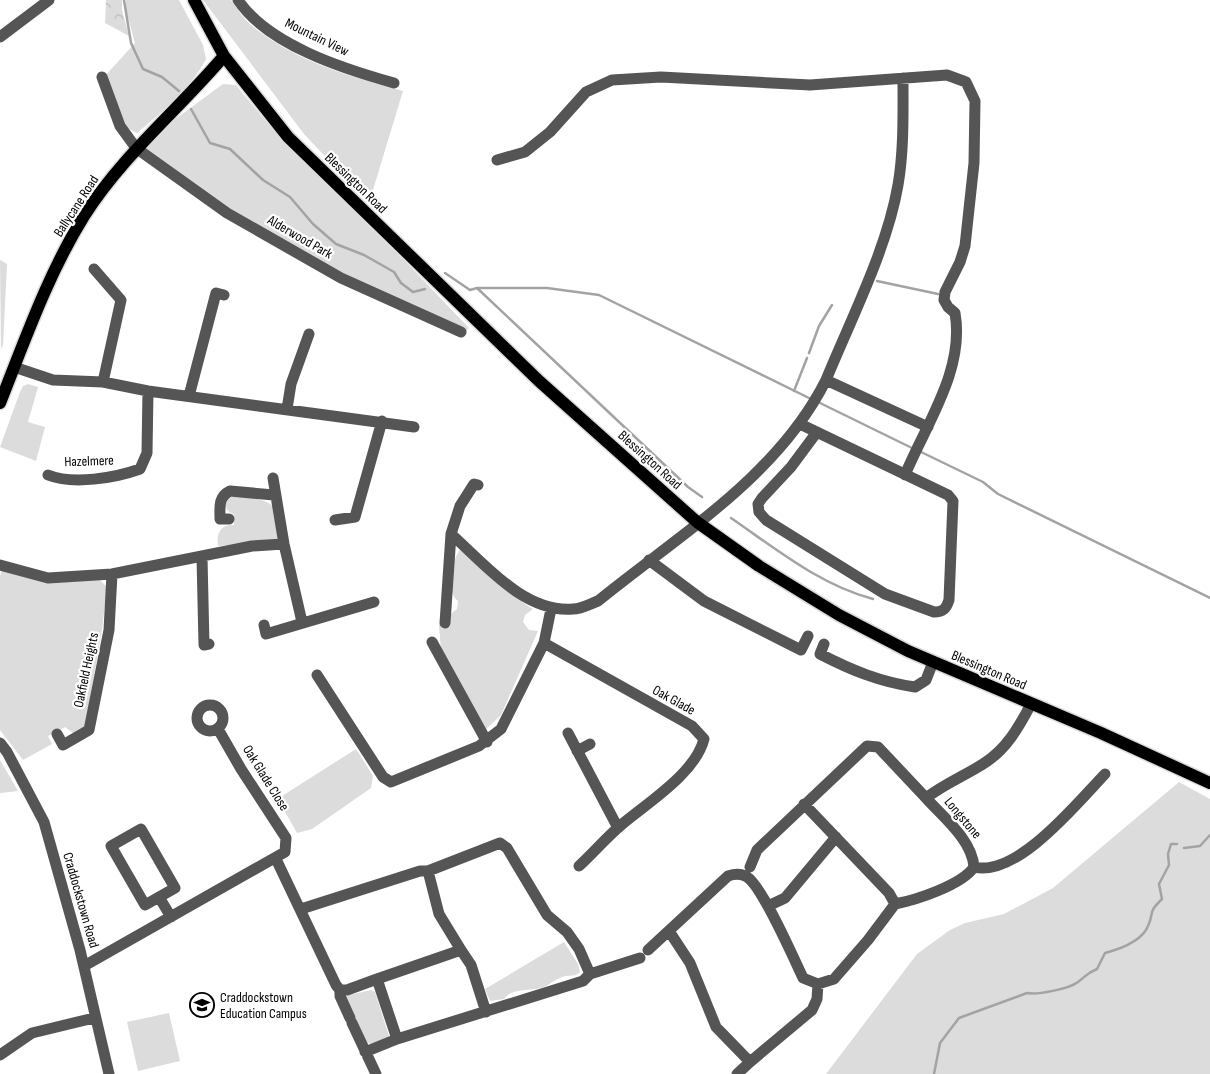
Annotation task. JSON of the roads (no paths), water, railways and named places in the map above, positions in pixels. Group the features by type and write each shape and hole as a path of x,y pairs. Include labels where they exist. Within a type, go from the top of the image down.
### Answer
{"main road":[{"name":"Blessington Road","path":"194,0 224,56 295,144 539,381 697,522 759,566 838,615 933,662 1101,733 1210,783"},
{"name":"Ballycane Road","path":"0,403 51,277 84,216 136,148 196,90 224,56"}],"street":[{"path":"0,37 49,0"},
{"name":"Mountain View","path":"238,0 259,22 305,50 367,76 394,83"},
{"path":"497,160 525,152 550,132 586,92 612,80 661,77 810,85 947,75 966,82 974,101 972,184 965,246 960,262 945,292 944,300 955,313 956,335 954,353 948,382 912,458 906,475"},
{"name":"Alderwood Park","path":"102,76 120,126 136,148 228,213 330,272 461,332"},
{"path":"451,534 523,598 551,609 574,609 598,601 742,488 800,424 818,397 869,278 898,187 902,162 903,78"},
{"path":"94,269 121,300 102,382"},
{"path":"189,396 216,293 224,295"},
{"path":"287,409 291,384 309,334"},
{"path":"14,367 54,380 102,382 148,391 414,427"},
{"path":"826,380 928,427"},
{"name":"Hazelmere","path":"48,475 68,479 95,479 140,470 147,453 148,391"},
{"path":"335,520 354,517 382,422"},
{"path":"800,424 818,432 948,495 953,502 949,600 946,608 941,612 934,612 885,594 766,520 759,512 758,504 762,498 791,467 818,432"},
{"path":"273,478 274,495 302,622"},
{"path":"445,623 451,534 460,506 474,484 478,485"},
{"path":"229,519 220,519 220,502 224,494 230,491 274,495"},
{"path":"0,565 48,578 112,574 252,546 284,544"},
{"path":"202,557 204,645 209,644"},
{"path":"649,560 704,601 801,650 808,636"},
{"name":"Oakfield Heights","path":"57,734 63,744 88,730 109,630 112,574"},
{"path":"264,625 266,634 374,602"},
{"path":"317,675 387,781 398,780 487,742 501,729 544,643 551,609"},
{"path":"432,642 487,742"},
{"name":"Oak Glade","path":"544,643 692,726 704,739 700,753 677,778 618,828 579,866"},
{"path":"824,644 820,654 858,673 892,684 915,687 926,680 933,662"},
{"name":"Longstone","path":"974,867 973,855 967,845 926,798 942,785 982,765 1001,750 1019,726 1031,704"},
{"name":"Oak Glade Close","path":"218,729 241,769 286,838 285,852 276,859"},
{"path":"568,733 618,828"},
{"name":"Craddockstown Road","path":"0,743 7,752 44,822 84,966 94,1018 109,1074"},
{"path":"577,751 590,744"},
{"path":"750,867 757,850 867,746 873,745 878,747 926,798"},
{"path":"366,1052 397,1038 582,981 590,974 644,954 728,876 741,874 747,877 768,906 803,978 818,984 834,979 868,940 895,904 911,901 963,878 974,867 988,869 1026,850 1044,836 1105,774"},
{"path":"804,804 888,894 895,904"},
{"path":"141,828 175,888 159,897 145,905 110,846 141,828"},
{"path":"768,906 785,898 836,837"},
{"path":"300,909 420,871 428,871 494,844 504,845 546,915 567,932 579,949 590,974"},
{"path":"84,966 276,859 340,990 340,996 376,1074"},
{"path":"428,871 440,914 471,965 486,1012"},
{"path":"159,897 171,917"},
{"path":"669,931 690,963 716,1026 750,1062"},
{"path":"340,990 347,990 461,950"},
{"path":"376,980 397,1038"},
{"path":"737,1074 812,1010 817,999 818,984"},
{"path":"0,1055 32,1033 94,1018"}],"waterway":[{"path":"124,0 131,43 143,69 162,77 179,91"},
{"path":"191,109 210,143 230,149 263,180 290,197 313,224 336,244 364,255 394,272 401,283 413,292 425,289"},
{"path":"445,273 470,290 477,288 688,487 702,497"},
{"path":"877,281 938,294"},
{"path":"477,288 547,288 599,295 811,399"},
{"path":"809,353 819,326 832,305"},
{"path":"794,391 807,358"},
{"path":"818,402 914,449"},
{"path":"919,451 983,482 998,494 1210,598"},
{"path":"731,518 799,565 835,585 873,599"},
{"path":"1184,848 1200,846 1210,835"},
{"path":"934,1074 940,1043 959,1018 1027,993 1053,991 1074,985 1097,969 1105,953 1124,947 1141,936 1148,926 1153,910 1162,899 1159,884 1169,865 1168,854 1171,844 1177,844"}],"place":[{"name":"Craddockstown Education Campus","path":"202,1005"}]}
